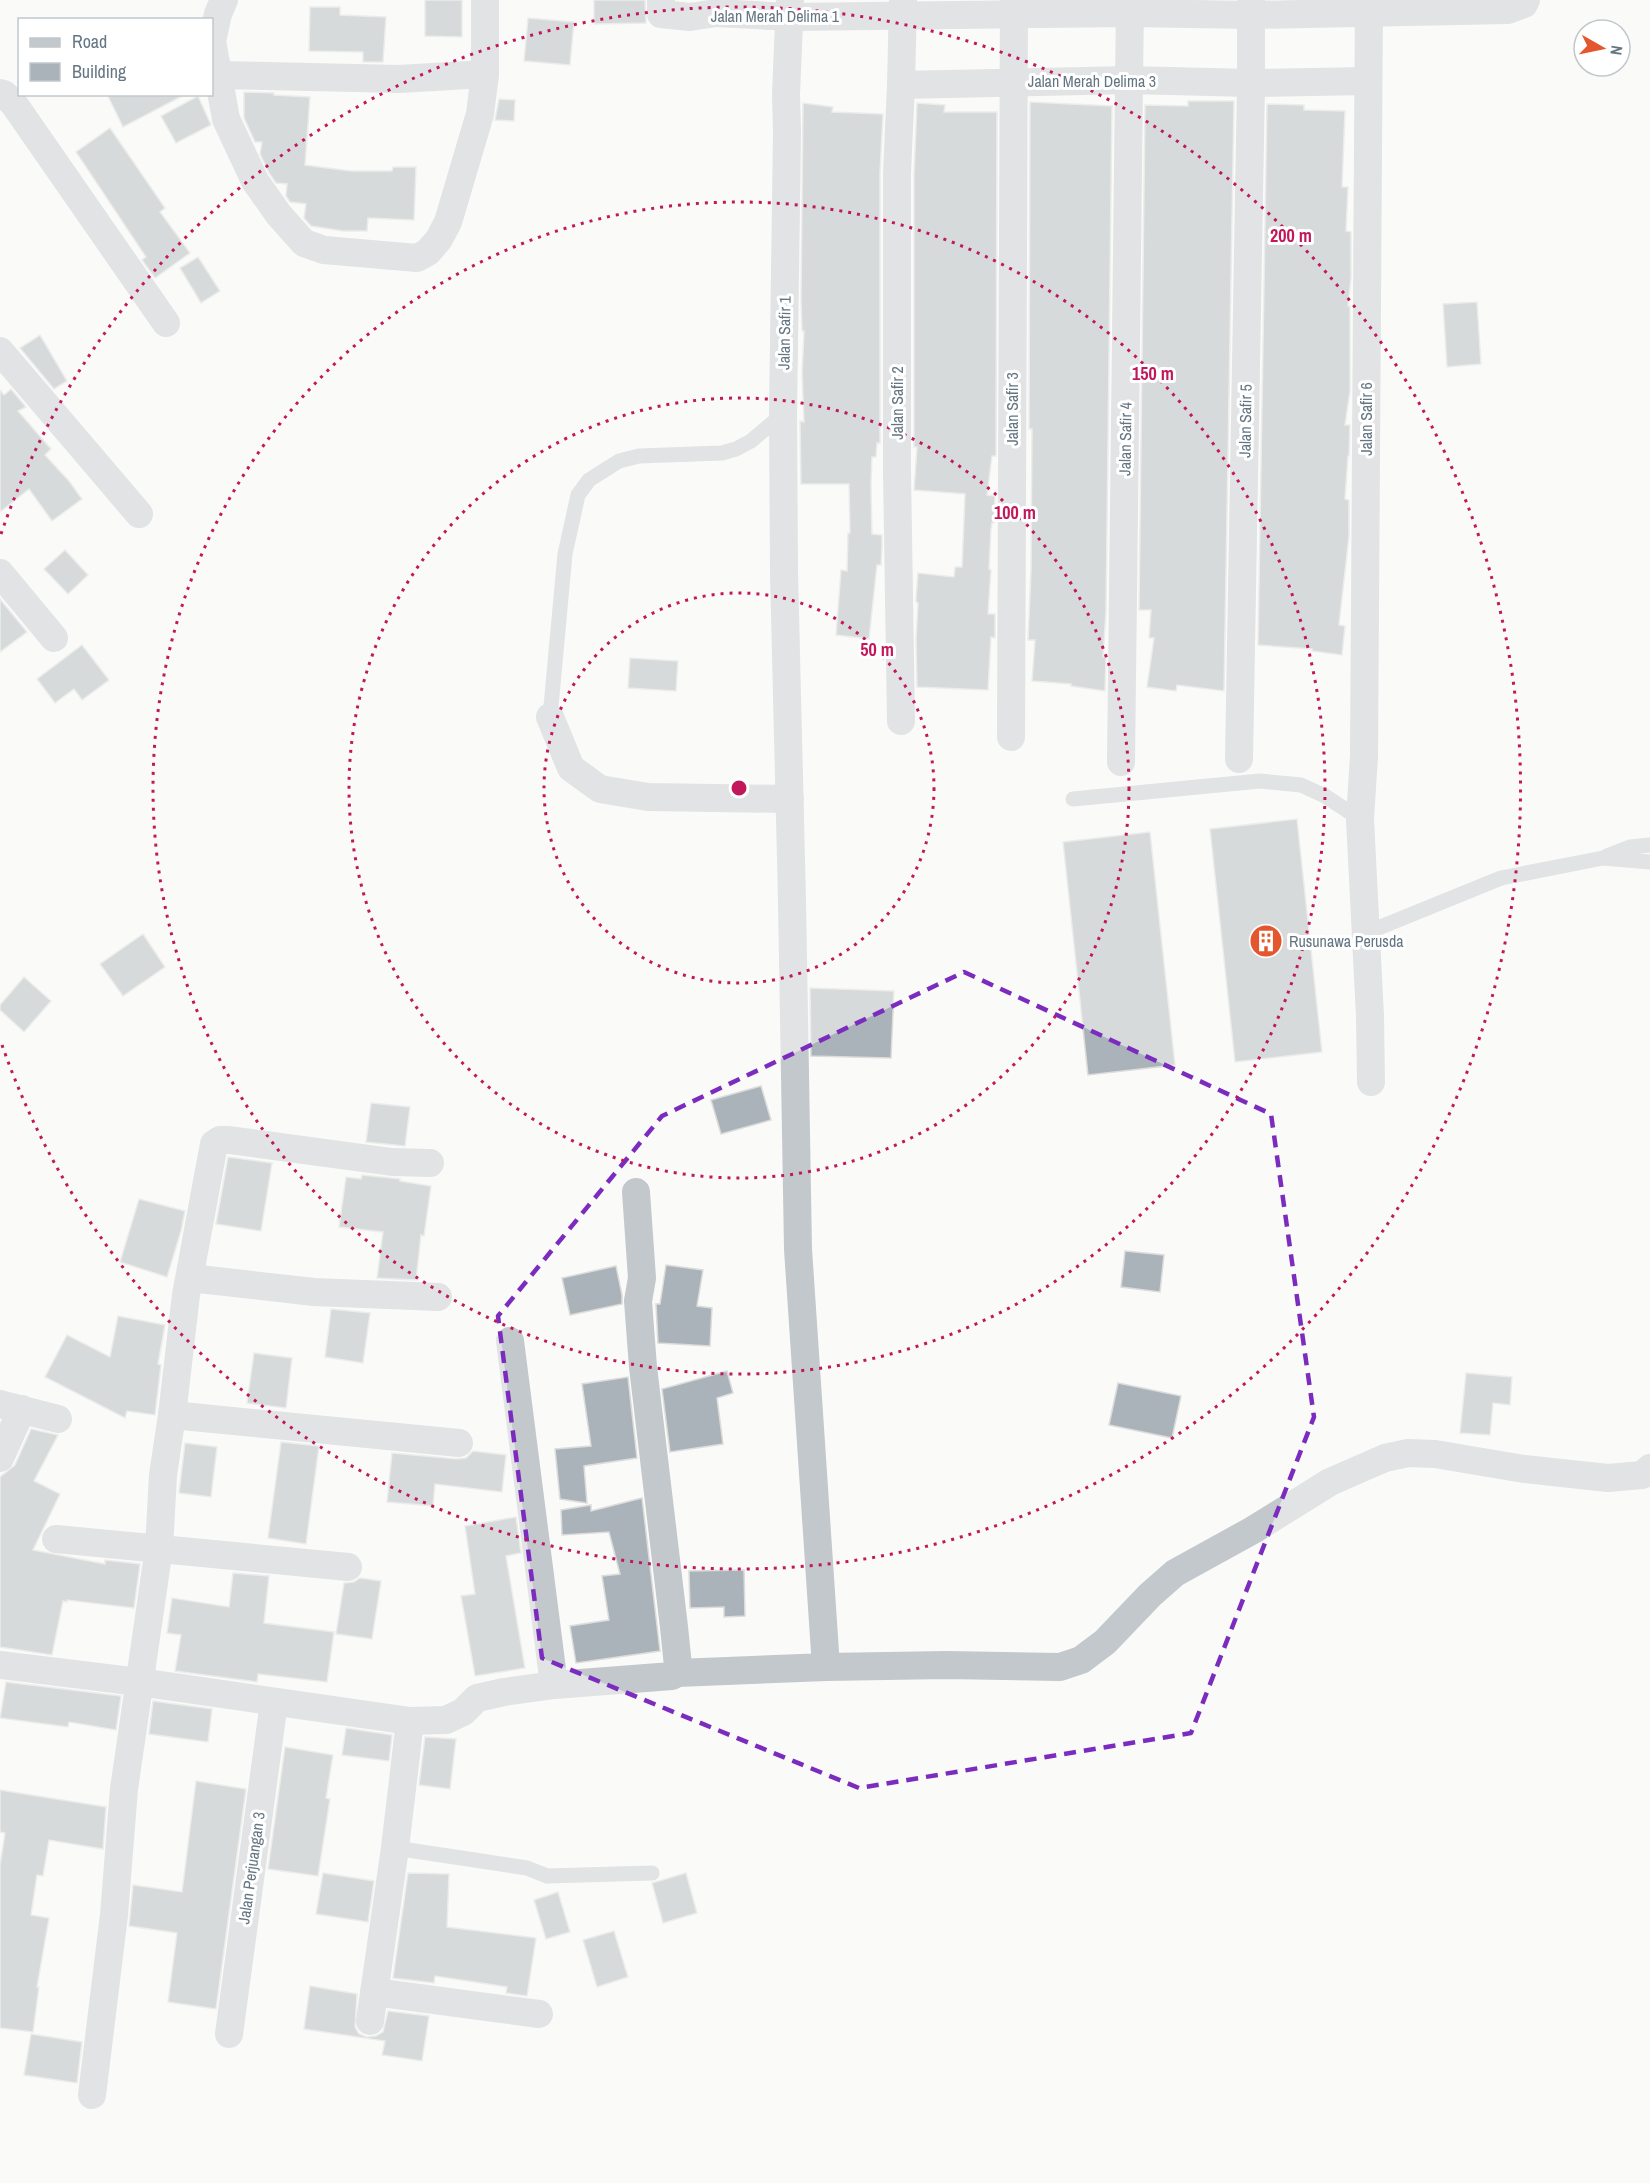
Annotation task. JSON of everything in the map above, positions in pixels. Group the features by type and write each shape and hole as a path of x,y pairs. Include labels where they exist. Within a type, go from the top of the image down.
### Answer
{"street":[{"path":"213,36 224,0"},
{"path":"213,46 226,119 255,181 279,215 304,243 341,253 417,258 428,252 448,222 480,114 485,74 484,0"},
{"name":"Jalan Merah Delima 1","path":"661,0 661,14 690,17 790,8 1368,6 1508,10 1524,4 1526,0"},
{"name":"Jalan Safir 6","path":"1368,6 1364,756 1360,819 1371,1016 1371,1082"},
{"name":"Jalan Safir 3","path":"1011,737 1014,7"},
{"name":"Jalan Safir 4","path":"1121,762 1130,7"},
{"name":"Jalan Safir 1","path":"790,8 786,94 784,572 798,1249 826,1667"},
{"path":"901,85 903,8"},
{"name":"Jalan Safir 5","path":"1239,759 1251,8"},
{"path":"218,75 399,79 485,74"},
{"name":"Jalan Merah Delima 3","path":"901,85 1129,80 1251,83 1367,81"},
{"name":"Jalan Safir 2","path":"901,85 897,173 897,460 901,721"},
{"path":"0,93 14,104 166,323"},
{"path":"0,351 139,514"},
{"path":"0,573 54,638"},
{"path":"550,717 571,768 600,789 648,797 790,799"},
{"path":"92,2095 114,1915 124,1789 159,1548 163,1475 186,1295 214,1144 220,1140 392,1162 430,1163"},
{"path":"636,1192 642,1278 638,1301 643,1367 675,1627 677,1673"},
{"path":"190,1278 314,1292 438,1297"},
{"path":"510,1341 554,1684"},
{"path":"0,1458 11,1406 58,1419"},
{"path":"172,1415 459,1443"},
{"path":"0,1671 0,1666 139,1682 410,1721 447,1720 463,1712 477,1698 554,1684 672,1676 677,1673 946,1665 1060,1667 1081,1660 1105,1642 1150,1595 1175,1574 1253,1530 1330,1482 1385,1458 1408,1453 1435,1454 1524,1469 1608,1478 1642,1475 1650,1468"},
{"path":"56,1539 348,1567"},
{"name":"Jalan Perjuangan 3","path":"229,2034 274,1702"},
{"path":"370,2020 395,1848 410,1721"},
{"path":"374,1992 539,2014"}],"lane":[{"path":"550,717 565,554 578,495 589,480 619,461 639,456 722,453 736,449 751,441 783,414"},
{"path":"1073,799 1260,782 1301,785 1324,796 1360,819"},
{"path":"1366,933 1501,878 1603,858 1630,847 1650,845"},
{"path":"1603,858 1650,862"},
{"path":"395,1848 527,1868 547,1876 652,1874"}],"highlighted area":[{"path":"964,972 1271,1114 1314,1417 1191,1733 859,1788 542,1658 498,1316 662,1116"}],"building":[{"path":"425,0 462,0 462,37 425,36"},
{"path":"594,0 645,0 646,23 594,24"},
{"path":"310,7 340,7 340,15 386,17 383,62 363,62 363,52 309,51"},
{"path":"528,18 574,22 570,65 524,61"},
{"path":"244,92 310,97 305,165 351,171 392,171 393,167 416,167 414,220 368,218 367,231 343,231 311,226 304,218 306,204 290,202 286,196 287,184 276,183 269,173 260,154 262,142 255,142 244,118"},
{"path":"108,96 182,96 123,127"},
{"path":"198,96 211,125 176,143 161,116"},
{"path":"499,99 515,100 514,121 495,120"},
{"path":"1188,101 1234,101 1224,691 1177,685 1176,691 1147,687 1154,638 1149,638 1151,610 1139,610 1145,105 1188,106"},
{"path":"1030,102 1112,106 1106,612 1103,657 1106,657 1105,691 1071,686 1071,684 1032,681 1035,640 1028,640 1032,429 1029,429"},
{"path":"803,103 833,107 832,112 883,114 880,173 880,443 877,443 876,457 872,457 871,484 872,534 882,535 882,547 881,565 877,565 869,639 836,635 841,570 847,571 848,533 850,533 849,484 801,484 800,421 804,422 802,373 804,331 802,331 801,299"},
{"path":"917,103 945,105 944,112 997,112 996,456 992,456 987,495 995,496 994,523 991,529 988,614 995,614 995,638 991,637 988,690 917,687 918,573 954,577 955,567 962,567 965,494 914,490 917,447 914,447 914,173"},
{"path":"1267,104 1304,105 1304,110 1345,111 1342,187 1348,187 1346,231 1351,232 1351,278 1348,306 1350,306 1350,391 1345,425 1350,425 1345,499 1349,500 1349,536 1339,625 1345,626 1342,655 1312,651 1312,649 1258,645"},
{"path":"110,128 165,208 160,212 190,253 155,278 142,260 146,257 76,152"},
{"path":"198,257 220,291 201,303 180,268"},
{"path":"1477,302 1481,364 1447,367 1443,304"},
{"path":"40,335 67,381 54,389 20,348"},
{"path":"11,389 26,407 18,411 51,449 45,455 82,499 52,521 29,489 0,512 0,390 4,395"},
{"path":"65,550 88,575 68,594 44,569"},
{"path":"0,599 27,632 0,652"},
{"path":"82,645 109,680 82,700 74,689 55,703 37,679"},
{"path":"630,658 678,661 676,691 628,688"},
{"name":"Rusunawa Perusda","path":"1297,819 1322,1052 1235,1062 1210,829"},
{"path":"1150,832 1175,1065 1088,1075 1063,842"},
{"path":"143,934 165,967 123,996 100,964"},
{"path":"24,977 51,1001 24,1032 0,1010 0,1005"},
{"path":"810,988 894,991 891,1058 811,1056"},
{"path":"761,1086 771,1120 721,1134 711,1100"},
{"path":"371,1103 410,1107 405,1146 366,1142"},
{"path":"228,1157 272,1163 261,1231 216,1224"},
{"path":"362,1175 400,1179 400,1181 431,1186 424,1236 421,1235 416,1280 377,1278 383,1232 339,1227 346,1177 361,1179"},
{"path":"139,1199 185,1211 167,1277 120,1262"},
{"path":"1125,1251 1164,1255 1160,1292 1121,1287"},
{"path":"666,1265 703,1270 697,1306 712,1308 710,1346 658,1343 656,1304 660,1304"},
{"path":"616,1266 622,1304 570,1315 562,1278"},
{"path":"331,1309 370,1313 363,1363 325,1357"},
{"path":"118,1316 165,1325 158,1364 161,1365 155,1415 127,1411 125,1418 45,1377 67,1335 110,1357"},
{"path":"254,1353 292,1358 286,1408 247,1403"},
{"path":"727,1371 733,1393 717,1398 723,1444 670,1452 662,1389"},
{"path":"1466,1373 1512,1377 1510,1405 1493,1403 1490,1435 1460,1433"},
{"path":"628,1377 637,1458 584,1466 587,1503 560,1499 555,1449 591,1446 582,1384"},
{"path":"1118,1383 1181,1396 1172,1438 1109,1425"},
{"path":"31,1429 58,1435 34,1481 60,1494 33,1550 105,1564 105,1560 140,1564 134,1608 63,1601 52,1655 0,1647 0,1477 15,1465"},
{"path":"281,1442 319,1446 306,1544 268,1538"},
{"path":"185,1443 217,1447 211,1497 179,1493"},
{"path":"473,1451 506,1455 502,1492 435,1484 433,1506 387,1502 392,1453 457,1459 466,1458"},
{"path":"642,1498 660,1651 576,1663 570,1626 609,1620 602,1576 620,1574 609,1532 562,1535 561,1510 591,1505 591,1511"},
{"path":"516,1517 521,1553 506,1556 525,1668 475,1676 461,1596 475,1594 465,1526"},
{"path":"744,1570 745,1616 724,1617 724,1607 690,1608 689,1571"},
{"path":"233,1573 269,1576 264,1623 334,1632 327,1682 258,1674 257,1682 175,1671 181,1635 167,1633 172,1598 229,1607"},
{"path":"360,1578 381,1581 372,1639 336,1634 344,1583 354,1582"},
{"path":"6,1682 121,1696 116,1730 69,1722 68,1727 0,1718"},
{"path":"153,1701 212,1709 208,1742 149,1734"},
{"path":"346,1728 392,1735 389,1761 342,1755"},
{"path":"425,1737 456,1739 450,1789 419,1785"},
{"path":"285,1747 333,1755 326,1798 330,1799 318,1876 268,1869"},
{"path":"196,1781 246,1789 216,2009 168,2002 177,1933 129,1926 133,1885 182,1892"},
{"path":"0,1790 106,1807 103,1849 49,1840 43,1876 37,1875 31,1915 49,1918 37,1987 39,1987 33,2032 0,2028 0,1865 5,1833 0,1832"},
{"path":"323,1873 374,1881 368,1922 316,1914"},
{"path":"408,1873 449,1874 447,1927 536,1938 527,1996 506,1993 507,1987 435,1976 434,1983 393,1978"},
{"path":"686,1873 697,1913 663,1923 652,1883"},
{"path":"558,1892 570,1932 546,1939 534,1900"},
{"path":"614,1931 628,1977 597,1987 583,1940"},
{"path":"310,1986 357,1994 355,2027 359,2034 367,2037 383,2032 388,2011 429,2016 422,2061 382,2055 385,2041 304,2029"},
{"path":"31,2034 82,2042 77,2083 24,2075"}],"place":[{"name":"Rusunawa Perusda","path":"1266,941"}]}
